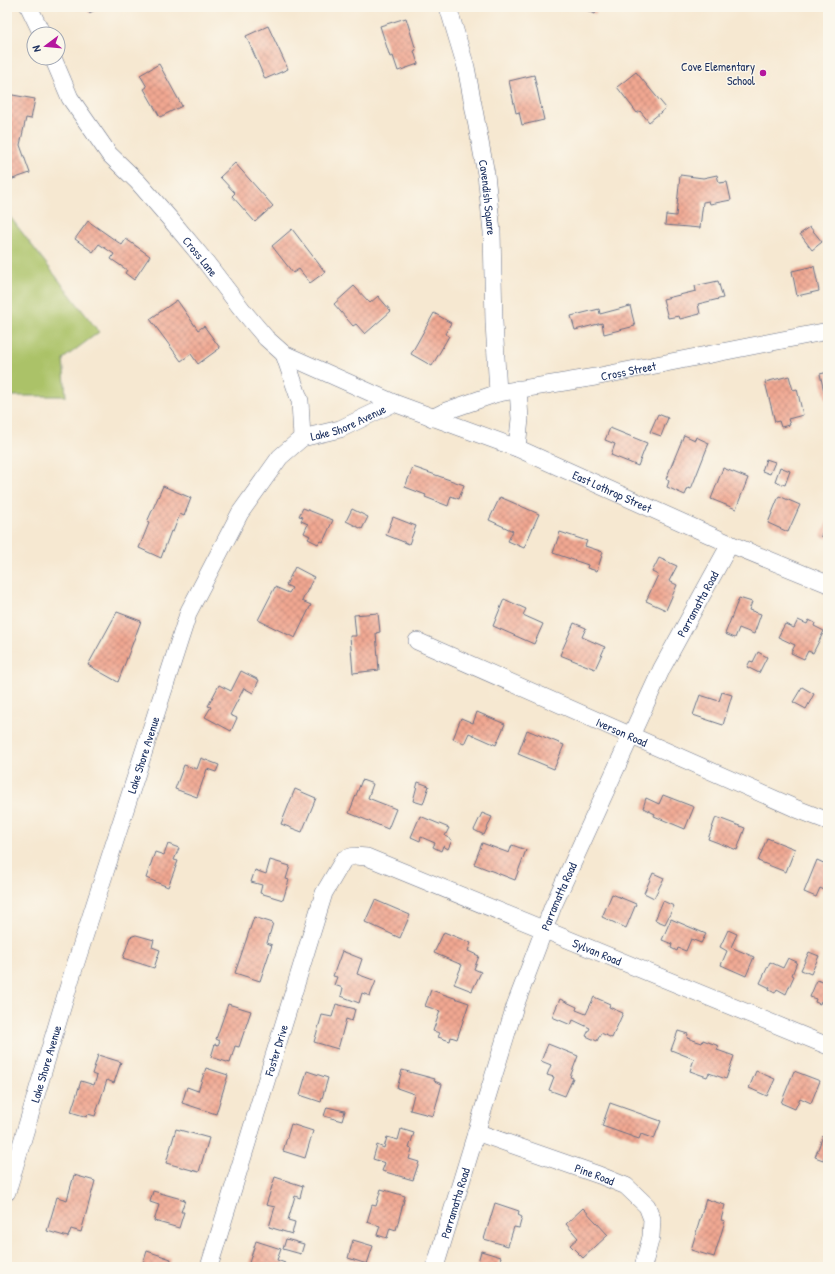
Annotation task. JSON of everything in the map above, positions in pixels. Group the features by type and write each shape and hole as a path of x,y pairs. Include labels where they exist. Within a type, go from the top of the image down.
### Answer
{"street":[{"path":"29,7 38,26"},
{"name":"Cavendish Square","path":"448,7 466,67 486,174 492,232 494,322 498,392"},
{"name":"Cross Lane","path":"56,66 70,98 109,154 138,182 170,219 266,338 284,354 394,404"},
{"name":"Cross Street","path":"432,418 498,392 595,378 828,331"},
{"path":"284,354 300,401 302,438"},
{"path":"517,448 520,419 518,389"},
{"name":"East Lothrop Street","path":"394,404 517,448 730,544 828,584"},
{"name":"Lake Shore Avenue","path":"7,1192 71,978 189,611 240,512 280,457 302,438 340,429 394,404"},
{"name":"Parramatta Road","path":"435,1267 515,1006 553,906 662,668 730,544"},
{"name":"Iverson Road","path":"416,641 797,810 828,821"},
{"name":"Foster Drive","path":"209,1267 324,892 344,859 354,856 367,858"},
{"name":"Sylvan Road","path":"367,858 828,1046"},
{"name":"Pine Road","path":"476,1132 600,1175 626,1186 647,1206 652,1219 651,1237 643,1267"}],"green space":[{"path":"7,213 99,332 63,359 66,396 7,396"}],"building":[{"path":"86,7 101,7 89,13"},
{"path":"581,7 598,7 595,14"},
{"path":"406,18 416,50 414,51 418,64 398,71 393,56 390,57 380,26"},
{"path":"268,26 288,69 265,79 246,36"},
{"path":"159,64 182,106 160,117 144,89 147,87 140,75"},
{"path":"636,72 666,108 649,122 640,111 637,113 617,87"},
{"path":"534,75 544,120 522,125 519,112 516,113 509,81"},
{"path":"7,94 35,99 31,119 26,118 20,145 30,173 7,181"},
{"path":"235,163 273,206 255,222 232,196 235,193 220,177"},
{"path":"680,175 703,178 717,175 719,183 727,182 731,200 710,204 709,201 703,202 700,228 665,225 666,215 676,216"},
{"path":"88,221 122,245 126,239 150,256 134,280 125,273 127,270 111,259 114,254 99,244 93,252 75,239"},
{"path":"810,227 822,242 812,250 800,234"},
{"path":"292,229 325,272 310,283 299,269 293,273 272,246"},
{"path":"814,266 819,291 797,296 792,271"},
{"path":"718,281 723,298 698,304 700,314 680,319 679,316 668,318 663,299 696,291 695,286"},
{"path":"354,286 370,303 378,296 391,311 365,334 356,324 353,326 334,304"},
{"path":"177,300 198,330 204,326 220,348 198,364 191,354 181,361 150,319"},
{"path":"630,306 635,326 604,334 602,323 575,330 571,316 599,309 600,314"},
{"path":"434,313 451,323 445,334 449,336 432,366 411,354"},
{"path":"828,372 828,400 826,400 820,374"},
{"path":"789,376 793,390 797,389 803,415 788,419 790,425 781,427 779,421 775,422 765,382"},
{"path":"658,414 668,418 661,436 650,432"},
{"path":"610,428 647,443 638,466 611,455 615,444 605,440"},
{"path":"684,435 695,440 696,437 709,443 691,489 688,488 685,495 667,487 669,481 666,479"},
{"path":"766,459 775,462 770,474 762,471"},
{"path":"413,467 464,485 459,499 451,496 448,506 405,487"},
{"path":"780,467 790,471 785,485 775,481"},
{"path":"723,468 748,478 736,509 711,499"},
{"path":"163,486 191,498 184,516 180,514 173,532 171,531 161,558 139,548 149,523 147,522"},
{"path":"779,496 800,505 788,532 768,523"},
{"path":"500,497 539,514 524,548 508,541 513,531 489,520"},
{"path":"303,508 333,520 323,542 320,541 318,544 308,539 310,536 304,533 308,524 301,521 303,517 299,516"},
{"path":"352,509 368,517 362,529 346,521"},
{"path":"393,517 416,526 409,544 386,535"},
{"path":"828,520 828,539 821,536"},
{"path":"560,532 587,541 585,546 603,552 597,571 587,568 588,565 553,553"},
{"path":"659,558 677,566 669,581 677,585 666,610 646,601 658,575 652,572"},
{"path":"295,567 314,577 302,601 311,605 295,638 258,620 275,587 289,593 292,588 286,585"},
{"path":"739,598 752,602 749,610 761,614 754,634 739,628 735,638 725,634"},
{"path":"504,599 526,609 523,615 543,624 534,644 493,626"},
{"path":"117,612 141,621 118,682 88,665"},
{"path":"378,613 380,632 376,633 379,670 353,673 350,636 356,636 354,615"},
{"path":"798,620 807,624 809,620 815,623 814,626 824,631 813,653 808,651 804,659 791,653 795,645 778,637 785,624 794,628"},
{"path":"574,623 586,628 582,637 605,647 595,669 560,655"},
{"path":"758,652 767,657 759,673 747,667 750,661 753,662"},
{"path":"241,671 259,680 253,693 244,688 230,715 237,718 231,731 205,717 211,707 208,706 219,685 231,691"},
{"path":"802,687 814,694 806,709 793,702"},
{"path":"722,692 732,695 723,725 693,715 700,695 719,701"},
{"path":"477,712 505,724 496,745 469,733 464,744 453,739 461,718 473,723"},
{"path":"527,730 564,745 554,769 518,754"},
{"path":"201,758 219,765 216,772 207,769 197,797 175,789 184,765 197,769"},
{"path":"362,780 373,784 368,798 396,809 388,829 349,813"},
{"path":"418,782 429,786 423,804 413,801"},
{"path":"295,789 316,798 302,832 281,824"},
{"path":"663,795 694,807 685,829 654,816 655,814 643,808 646,798 659,804"},
{"path":"482,813 492,817 484,835 474,830"},
{"path":"420,816 449,828 445,836 452,840 448,849 443,846 441,851 433,847 435,843 421,837 420,841 411,837"},
{"path":"716,817 745,828 737,850 708,839"},
{"path":"767,838 795,849 786,872 758,861"},
{"path":"482,843 509,853 512,845 526,850 515,880 474,864"},
{"path":"168,844 179,848 174,860 178,861 168,887 146,878 155,852 164,855"},
{"path":"270,860 290,866 286,879 289,880 283,900 260,893 262,885 251,882 255,870 266,874"},
{"path":"817,860 828,865 828,892 820,888 816,897 804,892"},
{"path":"653,873 664,878 654,898 644,893"},
{"path":"612,894 636,904 626,928 602,917"},
{"path":"375,900 410,915 400,938 365,922"},
{"path":"663,901 674,906 665,924 655,920"},
{"path":"254,917 273,923 267,943 272,945 260,981 235,973"},
{"path":"671,919 706,934 701,943 691,939 686,951 678,948 677,951 671,948 672,944 662,940"},
{"path":"728,930 737,934 731,947 754,957 746,976 721,965 727,951 720,947"},
{"path":"444,932 471,943 468,951 479,956 474,969 481,972 472,991 454,984 462,965 434,953"},
{"path":"136,935 154,940 152,947 160,950 154,968 123,958 130,937"},
{"path":"342,951 362,959 357,974 376,981 370,996 362,993 359,1003 341,996 343,988 334,985 337,977 333,976"},
{"path":"809,952 819,956 811,974 801,970"},
{"path":"788,958 797,962 792,975 794,976 786,994 777,989 775,993 769,990 770,988 760,983 770,962 783,968"},
{"path":"817,980 828,984 828,1007 825,1003 821,1001 820,1004 815,1002 816,999 810,997"},
{"path":"431,990 469,1003 457,1039 451,1037 450,1041 438,1037 440,1033 433,1031 440,1011 425,1006"},
{"path":"594,997 610,1004 609,1007 623,1013 612,1038 601,1033 597,1041 586,1036 590,1028 573,1020 571,1025 552,1017 560,999 577,1007 576,1010 586,1014"},
{"path":"228,1004 251,1011 239,1047 235,1046 230,1063 211,1057 215,1044 218,1045 220,1041 216,1039"},
{"path":"336,1004 355,1009 352,1021 346,1019 338,1049 314,1042 322,1015 332,1017"},
{"path":"678,1031 688,1034 687,1038 702,1043 703,1040 719,1046 717,1050 734,1056 726,1079 709,1073 707,1077 690,1071 694,1059 671,1050"},
{"path":"548,1044 578,1056 570,1077 573,1078 565,1096 549,1090 554,1077 547,1075 551,1065 541,1061"},
{"path":"98,1055 121,1062 114,1083 107,1080 95,1116 88,1114 87,1117 71,1112 81,1081 94,1085 97,1076 92,1074"},
{"path":"206,1068 228,1075 216,1114 182,1103 187,1087 198,1091"},
{"path":"402,1070 435,1079 434,1081 442,1084 433,1116 410,1110 414,1094 397,1088"},
{"path":"307,1071 328,1078 321,1102 300,1095"},
{"path":"756,1071 775,1079 767,1096 749,1088"},
{"path":"794,1071 820,1081 811,1103 800,1098 795,1109 781,1103"},
{"path":"610,1103 661,1121 654,1139 641,1134 639,1139 602,1126"},
{"path":"327,1107 345,1111 342,1121 324,1116"},
{"path":"291,1124 313,1131 305,1158 283,1151"},
{"path":"176,1129 209,1138 199,1172 166,1163"},
{"path":"401,1129 414,1133 409,1148 412,1149 409,1159 419,1162 413,1180 382,1171 385,1163 373,1159 377,1145 384,1148 387,1137 398,1140"},
{"path":"823,1136 828,1138 828,1148 823,1160 815,1157"},
{"path":"74,1175 95,1181 81,1232 71,1229 68,1237 47,1231 57,1197 67,1200"},
{"path":"275,1177 303,1186 300,1198 295,1196 288,1220 295,1222 292,1234 269,1227 275,1207 266,1205"},
{"path":"381,1189 405,1196 396,1230 390,1228 387,1238 377,1235 380,1226 367,1222 372,1205 376,1206"},
{"path":"153,1191 185,1200 181,1212 184,1212 179,1228 154,1221 159,1205 150,1202"},
{"path":"706,1199 725,1205 721,1220 725,1221 714,1257 691,1250"},
{"path":"495,1203 519,1211 518,1215 522,1217 519,1228 514,1227 508,1246 484,1239"},
{"path":"583,1208 608,1235 583,1258 570,1245 578,1238 566,1224"},
{"path":"286,1239 304,1244 301,1254 283,1249"},
{"path":"353,1240 373,1246 367,1264 348,1258"},
{"path":"256,1241 281,1249 277,1260 285,1263 283,1267 248,1266"},
{"path":"147,1251 171,1259 169,1267 142,1267"},
{"path":"481,1251 501,1257 498,1267 477,1266"}],"place":[{"name":"Cove Elementary School","path":"763,73"}]}
